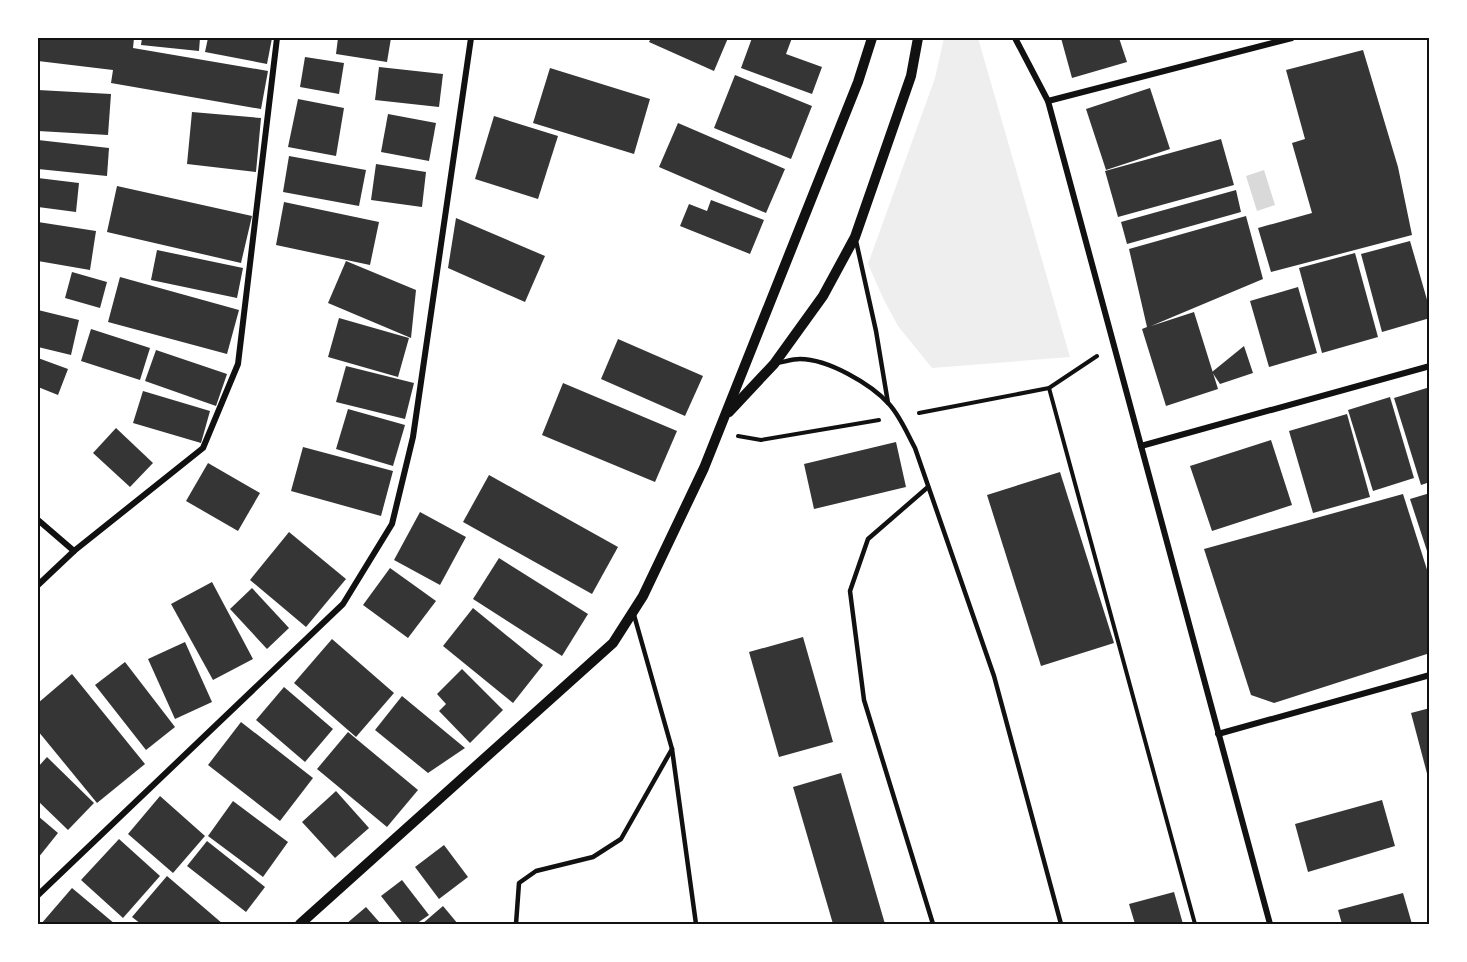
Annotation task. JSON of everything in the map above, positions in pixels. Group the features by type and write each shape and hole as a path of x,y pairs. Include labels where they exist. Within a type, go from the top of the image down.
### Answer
{"street":[{"path":"38,585 74,551 202,448 238,364 277,38"},
{"path":"38,895 343,604 392,524 413,437 471,38"},
{"path":"300,924 613,643 633,613 704,468 854,93 872,38"},
{"path":"724,417 774,364 823,296 855,237 911,76 918,38"},
{"path":"1015,38 1048,101 1270,924"},
{"path":"1048,101 1292,38"},
{"path":"1141,446 1430,366"},
{"path":"38,520 74,551"},
{"path":"1218,734 1430,675"}],"lane":[{"path":"855,237 876,331 888,403"},
{"path":"774,364 800,359 824,364 848,373 888,403 915,448 994,676 1061,924"},
{"path":"928,487 868,539 850,591 864,700 933,924"},
{"path":"633,613 672,748 696,924"},
{"path":"516,924 519,883 536,871 593,857 621,839 672,748"}],"path":[{"path":"761,440 1049,388 1113,344"},
{"path":"1049,388 1195,924"}],"shaded area":[{"path":"944,38 978,38 1070,357 932,368 898,326 868,264 935,78"},
{"path":"1264,170 1275,205 1257,211 1246,176"}],"building":[{"path":"39,38 134,38 133,48 268,71 261,109 111,83 113,70 38,61"},
{"path":"142,38 200,38 199,51 141,45"},
{"path":"208,38 272,38 267,64 205,52"},
{"path":"338,38 391,38 387,62 336,54"},
{"path":"651,38 728,38 714,71 649,42"},
{"path":"752,38 792,38 786,54 822,67 812,94 741,68"},
{"path":"1061,38 1119,38 1127,62 1072,78"},
{"path":"1363,50 1398,167 1412,235 1271,272 1258,228 1312,213 1292,143 1305,139 1286,70"},
{"path":"305,57 344,63 339,94 300,87"},
{"path":"379,67 443,74 439,107 375,100"},
{"path":"550,68 650,99 634,154 533,123"},
{"path":"735,75 812,106 791,159 714,128"},
{"path":"1150,88 1170,149 1106,170 1086,109"},
{"path":"38,90 111,94 108,135 38,131"},
{"path":"298,99 344,108 336,156 288,147"},
{"path":"192,112 261,118 256,172 187,164"},
{"path":"388,114 436,123 429,161 381,152"},
{"path":"494,116 558,136 538,199 475,179"},
{"path":"678,123 785,169 766,213 659,167"},
{"path":"1221,139 1234,185 1118,217 1105,171"},
{"path":"38,140 109,148 107,176 38,169"},
{"path":"289,156 366,170 359,206 283,192"},
{"path":"376,164 426,172 422,207 371,200"},
{"path":"38,178 79,183 76,212 38,207"},
{"path":"117,186 252,216 241,263 107,232"},
{"path":"1236,190 1241,212 1127,244 1121,222"},
{"path":"711,200 764,220 750,254 680,226 689,204 707,211"},
{"path":"284,202 379,222 370,265 276,245"},
{"path":"1246,216 1263,279 1151,326 1194,312 1218,389 1166,406 1142,329 1147,327 1129,249"},
{"path":"456,218 545,256 525,302 448,268"},
{"path":"38,222 96,231 90,270 38,261"},
{"path":"1410,241 1430,310 1430,318 1382,332 1361,254"},
{"path":"157,250 243,268 237,298 151,280"},
{"path":"1355,253 1378,337 1322,353 1299,268"},
{"path":"346,261 416,290 411,338 328,303"},
{"path":"72,272 107,282 100,308 65,298"},
{"path":"120,277 239,310 227,354 108,322"},
{"path":"1298,287 1317,353 1269,367 1250,301"},
{"path":"38,310 79,320 71,355 38,347"},
{"path":"339,318 409,338 398,377 328,357"},
{"path":"91,329 150,348 140,380 81,361"},
{"path":"618,339 703,376 685,416 601,379"},
{"path":"1244,346 1253,373 1220,384 1212,372"},
{"path":"156,350 227,374 216,406 145,381"},
{"path":"38,358 68,369 58,395 38,387"},
{"path":"346,366 414,383 405,419 336,402"},
{"path":"563,383 677,431 655,482 542,435"},
{"path":"1430,387 1430,482 1421,485 1394,398"},
{"path":"143,391 210,411 201,443 133,423"},
{"path":"1390,397 1414,478 1373,491 1348,410"},
{"path":"348,409 405,425 393,466 336,449"},
{"path":"1347,414 1370,497 1313,513 1289,431"},
{"path":"116,428 153,463 130,487 93,453"},
{"path":"1271,440 1292,505 1212,531 1190,466"},
{"path":"896,442 906,487 814,509 804,464"},
{"path":"303,447 393,471 381,516 291,491"},
{"path":"208,463 260,493 238,531 186,501"},
{"path":"1060,472 1114,643 1041,666 987,495"},
{"path":"489,475 618,547 592,594 463,522"},
{"path":"1430,493 1430,557 1429,557 1410,499"},
{"path":"1403,494 1430,579 1430,653 1274,703 1251,695 1204,549"},
{"path":"420,512 466,537 440,585 394,560"},
{"path":"289,532 346,579 306,627 250,580"},
{"path":"499,558 588,614 562,656 473,599"},
{"path":"390,568 436,601 408,638 363,605"},
{"path":"212,582 253,659 213,680 171,604"},
{"path":"252,588 289,628 267,649 230,609"},
{"path":"473,608 543,665 513,703 443,646"},
{"path":"803,637 833,742 779,757 749,652"},
{"path":"332,639 394,693 356,737 294,683"},
{"path":"185,642 212,702 175,719 148,659"},
{"path":"125,662 175,727 146,750 95,685"},
{"path":"462,669 503,710 470,743 439,711 446,704 437,694"},
{"path":"72,674 145,764 97,803 38,731 38,703"},
{"path":"284,687 333,729 305,762 256,720"},
{"path":"402,696 465,748 428,773 375,730"},
{"path":"1430,708 1430,781 1429,781 1411,713"},
{"path":"241,722 313,778 280,821 208,765"},
{"path":"348,732 418,790 387,827 317,769"},
{"path":"47,757 94,803 68,830 38,801 38,767"},
{"path":"841,773 885,924 833,924 793,787"},
{"path":"336,791 369,828 335,858 302,822"},
{"path":"160,796 205,836 173,873 128,834"},
{"path":"1382,800 1395,846 1308,872 1295,824"},
{"path":"233,801 288,842 263,877 208,836"},
{"path":"38,816 58,833 38,858"},
{"path":"119,839 160,876 123,918 81,880"},
{"path":"207,841 265,887 246,912 187,866"},
{"path":"444,845 468,877 439,899 415,867"},
{"path":"167,876 223,924 141,924 132,917"},
{"path":"402,880 429,915 416,924 403,924 381,896"},
{"path":"72,888 115,924 41,924"},
{"path":"1174,892 1183,924 1135,924 1129,904"},
{"path":"1403,893 1412,924 1342,924 1338,910"},
{"path":"443,906 458,924 422,924"},
{"path":"366,907 381,924 346,924"}]}
